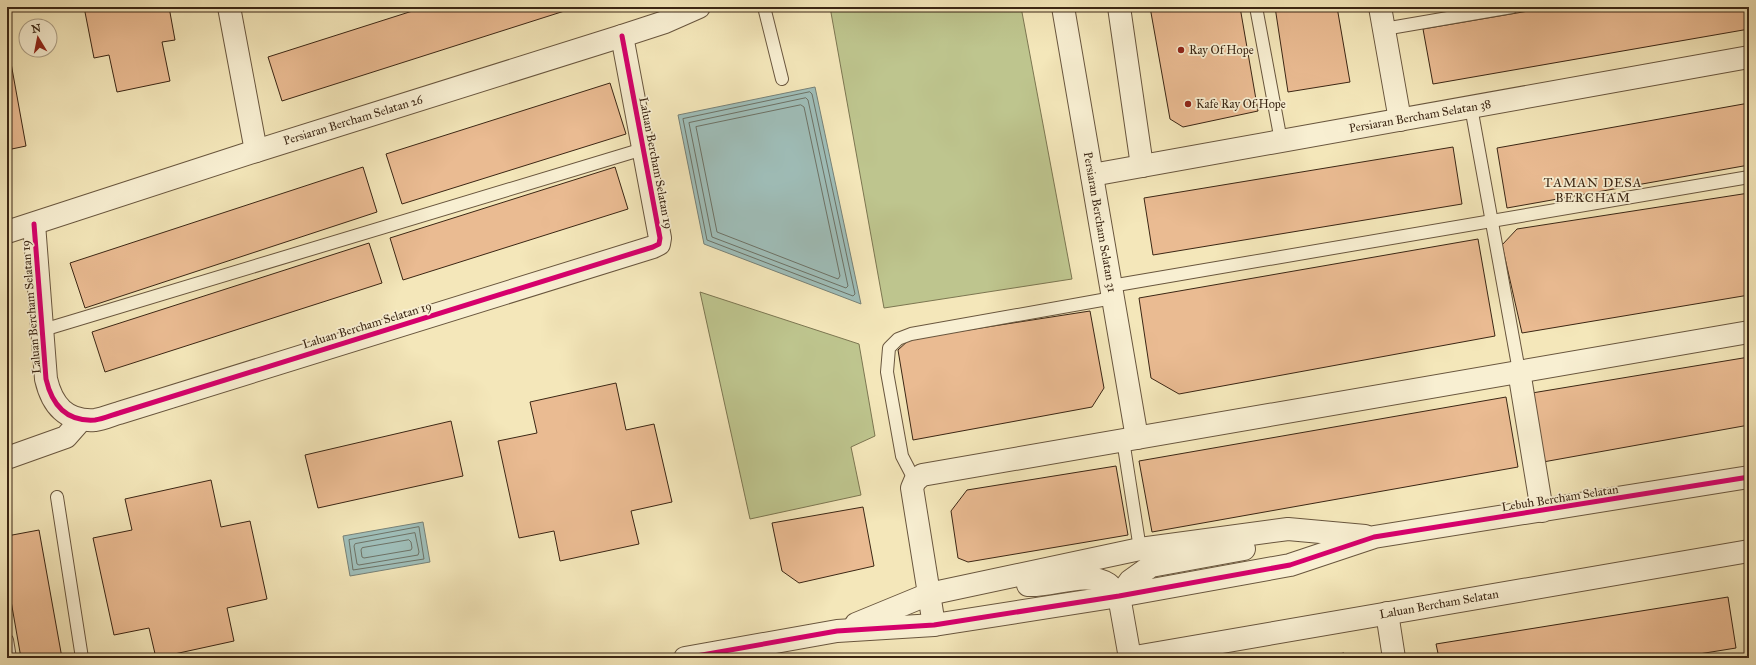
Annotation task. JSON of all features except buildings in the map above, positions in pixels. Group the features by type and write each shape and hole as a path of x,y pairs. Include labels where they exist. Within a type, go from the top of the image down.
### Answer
{"street":[{"path":"229,7 256,151"},
{"name":"Persiaran Bercham Selatan 26","path":"7,232 256,151 622,36 665,22 699,7"},
{"name":"Persiaran Bercham Selatan 31","path":"1063,7 1112,292 1130,439"},
{"path":"1119,7 1142,166"},
{"path":"1380,7 1400,120"},
{"name":"Laluan Bercham Selatan 19","path":"34,224 46,379 50,395 57,406 68,415 81,420 96,420 659,244 660,238 622,36"},
{"name":"Persiaran Bercham Selatan 38","path":"1092,175 1749,57"},
{"path":"934,625 912,488 915,481 922,475 1749,332"},
{"path":"1519,372 1542,511"},
{"path":"7,458 66,436 81,420"},
{"name":"Lebuh Bercham Selatan","path":"1374,537 1749,477"},
{"path":"1119,596 1130,581 1151,566 1249,548 1288,529"},
{"path":"837,631 929,594 1140,549 1288,529 1374,537"},
{"path":"685,658 837,631 934,625 1119,596 1290,565 1374,537"},
{"name":"Laluan Bercham Selatan","path":"1129,658 1749,551"},
{"path":"992,580 1030,586 1079,579 1093,580 1108,584 1119,596 1129,658"},
{"path":"1387,613 1394,658"}],"lane":[{"path":"764,7 782,79"},
{"path":"1256,7 1281,142"},
{"path":"1384,29 1512,7"},
{"path":"1471,107 1519,372"},
{"path":"43,330 644,149"},
{"path":"915,481 902,456 887,372 889,348 898,339 911,334 1112,292 1492,221 1749,177"},
{"name":"Persiaran Bercham Selatan 31","path":"1130,439 1140,549"},
{"path":"57,497 82,658"},
{"path":"7,640 10,658"}],"green space":[{"path":"830,7 1021,7 1072,279 884,308"},
{"path":"700,292 859,344 875,436 851,447 861,495 750,519"}],"water":[{"path":"815,87 861,304 704,244 678,115"},
{"path":"423,522 430,562 350,576 343,536"}],"cycle path":[{"path":"34,224 46,379 56,404 68,415 85,420 104,418 653,247 659,244 660,238 622,36"},
{"path":"685,658 837,631 934,625 1119,596 1290,565 1374,537 1749,477"}],"place":[{"name":"Ray Of Hope","path":"1181,50"},
{"name":"Kafe Ray Of Hope","path":"1188,104"}],"district":[{"name":"TAMAN DESA BERCHAM","path":"1593,190"}]}
